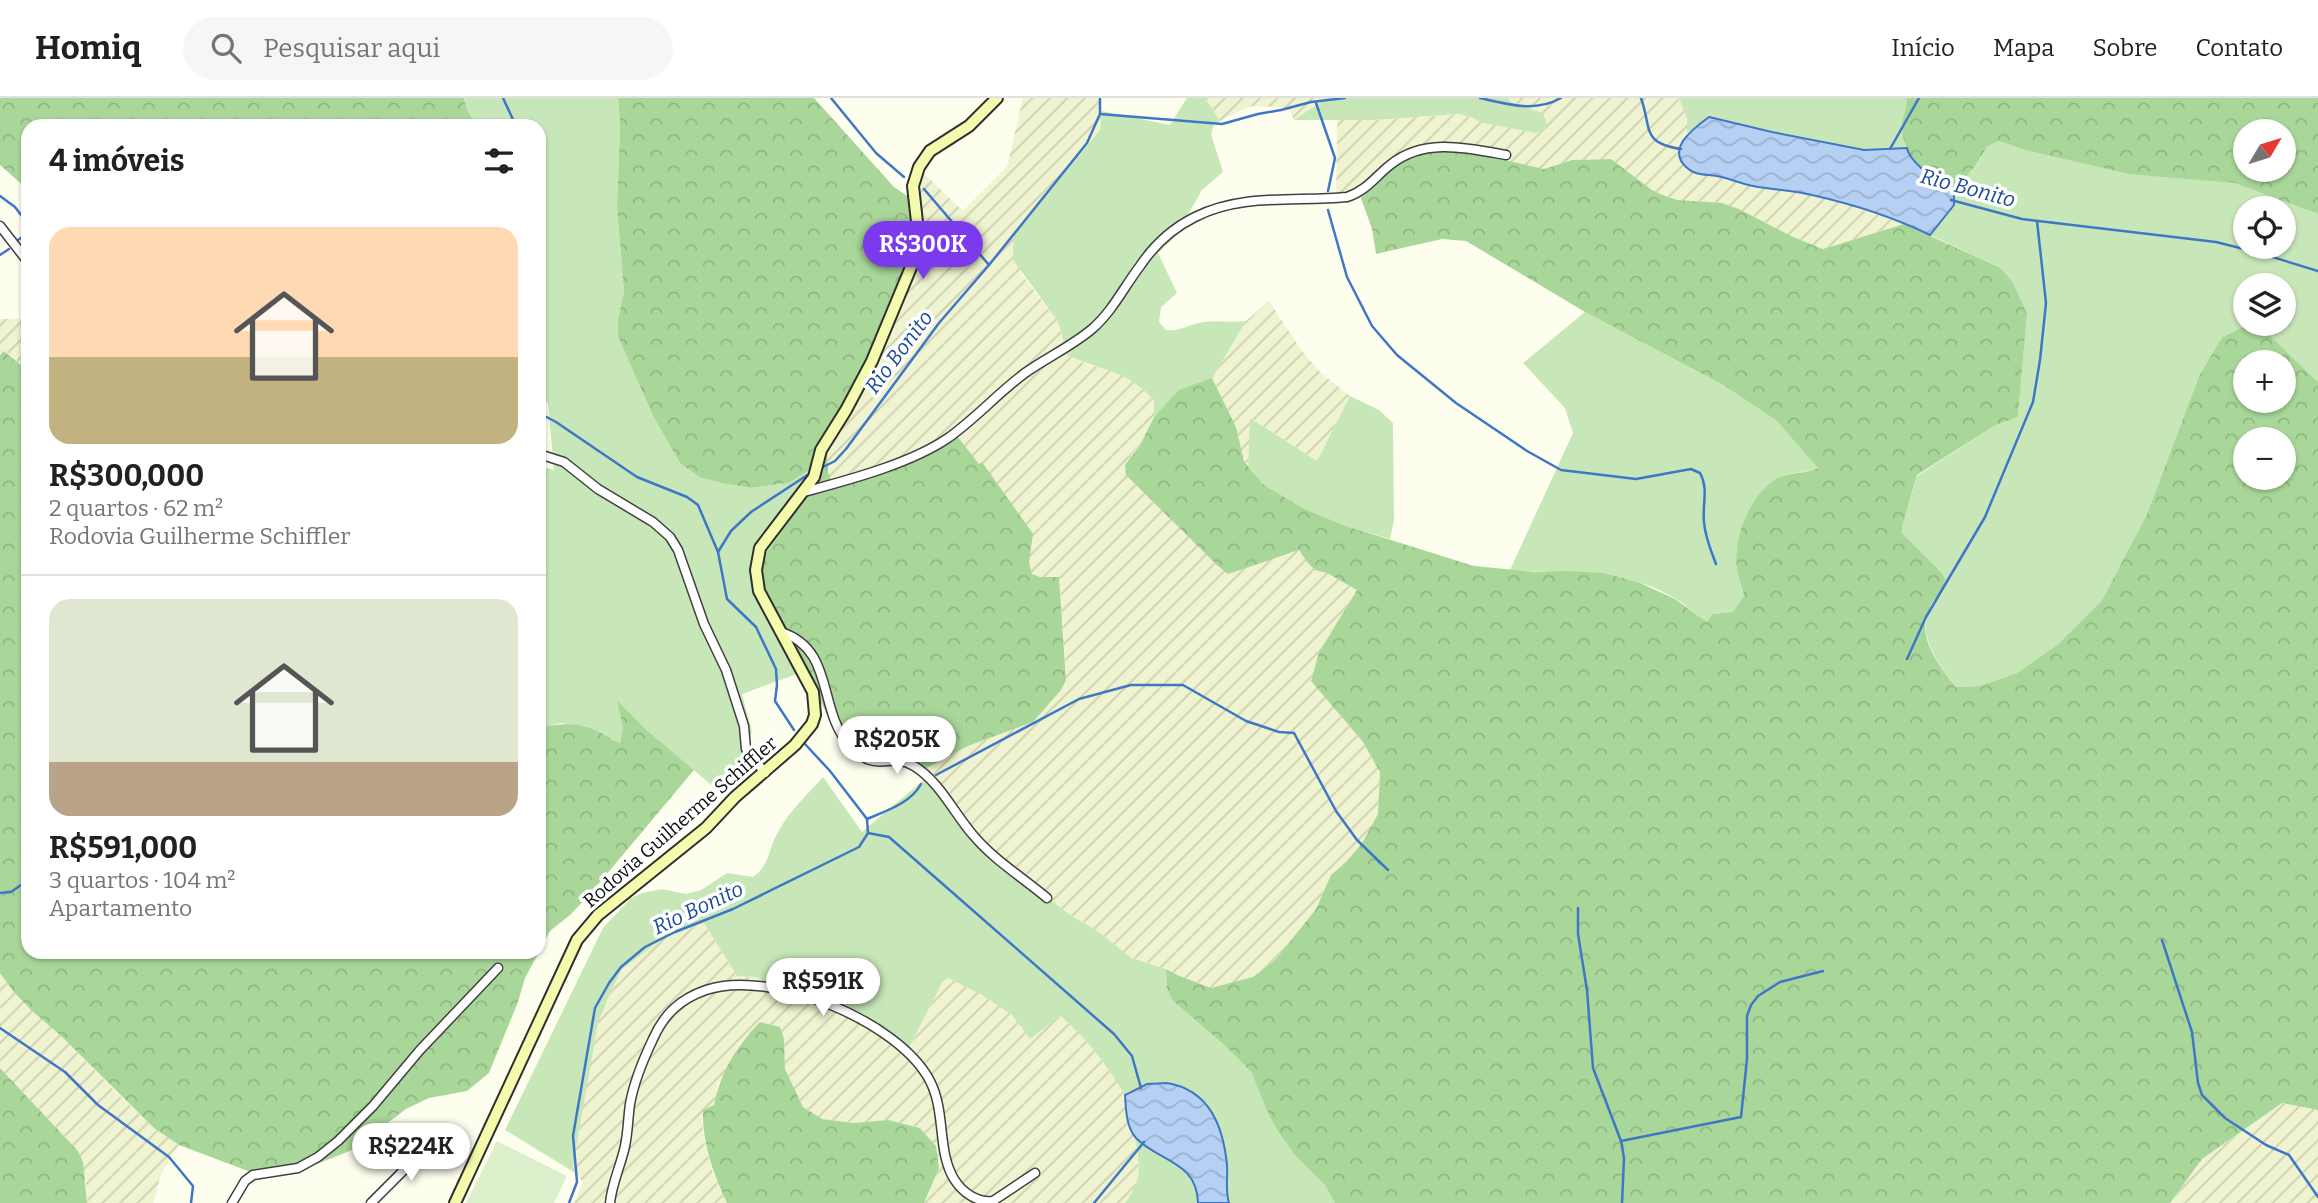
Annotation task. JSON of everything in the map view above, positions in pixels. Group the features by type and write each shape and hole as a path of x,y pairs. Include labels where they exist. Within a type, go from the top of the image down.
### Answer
{"street":[{"name":"Rodovia Guilherme Schiffler","path":"455,1203 577,940 598,915 706,828 735,797 795,745 812,724 815,715 813,692 759,591 756,582 756,559 766,538 804,492 815,472 821,450 872,361 914,260 918,239 913,186 919,167 930,151 970,126 997,98"},
{"path":"804,492 845,481 916,455 946,439 1023,374 1091,330 1112,308 1141,263 1158,244 1176,227 1198,215 1259,200 1347,197 1360,192 1399,159 1434,147 1454,146 1506,155"},
{"path":"0,226 21,253"},
{"path":"546,456 564,462 598,489 653,522 670,537 678,550 704,624 726,670 744,726 746,749 765,773"},
{"path":"781,632 800,641 816,662 826,685 836,723 842,736 858,754 870,762 905,761 917,768 988,851 1047,898"},
{"path":"232,1203 253,1175 298,1168 338,1141 364,1116 420,1050 498,968"},
{"path":"610,1203 625,1147 629,1108 636,1080 665,1016 678,1003 706,990 740,984 772,987 825,1003 856,1018 909,1052 922,1068 936,1096 942,1123 944,1152 950,1171 960,1186 974,1198 985,1202 993,1201 1035,1173"},
{"path":"371,1203 431,1143"}],"green space":[{"path":"0,98 464,98 472,119 21,119 21,184 0,165"},
{"path":"464,98 618,98 620,125 617,207 624,292 618,319 618,337 653,416 680,463 699,477 751,488 788,483 813,468 811,491 799,506 805,671 742,694 752,731 744,760 748,767 743,768 742,776 723,795 649,732 618,701 623,728 620,743 614,742 601,732 561,723 546,726 546,468 554,470 546,403 546,119 472,119"},
{"path":"618,98 814,98 894,187 919,204 914,251 851,404 827,453 828,472 832,482 862,474 957,436 979,464 982,462 1033,534 1029,562 1032,574 1059,577 1066,680 1061,690 1033,722 968,746 921,771 874,755 853,743 833,726 762,586 763,558 811,491 812,469 788,483 751,488 699,477 680,463 653,416 618,337 618,319 624,292 617,207 620,125"},
{"path":"1023,98 1099,98 1102,111 1100,130 1014,235 1022,275 1057,320 1067,355 1135,381 1154,401 1154,417 1140,445 1131,455 1219,567 1227,573 1299,550 1315,570 1327,573 1357,590 1319,652 1311,681 1363,742 1380,772 1378,814 1362,843 1331,875 1316,909 1276,959 1253,977 1232,984 1211,988 1133,958 1114,946 1020,875 977,834 926,778 931,773 921,771 968,746 1033,722 1066,671 1059,577 1032,574 1029,562 979,464 912,458 831,482 828,472 827,453 851,404 914,251 922,172 963,211 1007,167"},
{"path":"1187,98 1205,98 1220,121 1214,124 1211,134 1223,172 1202,190 1176,236 1158,253 1177,293 1161,307 1159,322 1166,330 1171,330 1205,322 1246,321 1211,380 1179,390 1154,417 1154,401 1135,383 1114,372 1067,355 1057,320 1013,260 1014,235 1100,130 1102,111 1170,125"},
{"path":"1205,98 1327,98 1294,120 1290,111 1282,107 1253,106 1220,121"},
{"path":"1327,98 1508,98 1511,102 1543,113 1548,128 1537,133 1482,123 1459,114 1374,120 1294,120"},
{"path":"1508,98 1679,98 1687,119 1687,133 1684,135 1680,160 1700,175 1718,176 1754,187 1809,194 1904,224 1823,249 1722,203 1678,200 1665,196 1652,190 1611,159 1572,160 1544,169 1481,156 1387,169 1373,189 1361,198 1347,203 1336,203 1337,120 1459,114 1482,123 1519,129 1534,109 1511,102"},
{"path":"1679,98 1907,98 1907,110 1902,125 1907,148 1864,150 1709,117 1687,133 1687,119"},
{"path":"1907,98 2318,98 2318,214 2296,206 2296,196 2269,196 2234,183 2129,174 2025,150 1998,141 1987,147 1954,192 1927,173 1912,156 1906,147 1902,125"},
{"path":"1998,141 2025,150 2174,177 2234,183 2269,196 2233,196 2233,259 2296,259 2296,206 2318,214 2318,382 2296,361 2296,350 2285,350 2270,336 2296,336 2296,273 2233,273 2233,332 2222,337 2199,376 2147,514 2102,600 2057,645 2017,673 1980,686 1956,687 1933,653 1926,630 1932,606 1941,594 1942,573 1902,533 1902,527 1917,476 1994,426 2018,417 2027,314 1999,267 1930,235 1954,205 1954,192 1987,147"},
{"path":"1416,149 1460,150 1544,169 1572,160 1611,159 1652,190 1665,196 1678,200 1722,203 1823,249 1904,224 1999,267 2012,281 2027,314 2018,417 1994,426 1917,475 1902,527 1902,533 1942,573 1946,582 1931,605 1925,627 1930,649 1956,687 1980,686 2017,673 2057,645 2102,600 2147,514 2199,376 2222,337 2233,332 2233,336 2270,336 2285,350 2233,350 2233,413 2296,413 2296,361 2318,382 2318,1110 2282,1103 2202,1159 2170,1203 1335,1203 1325,1185 1297,1158 1276,1128 1252,1073 1172,1000 1167,988 1166,969 1211,988 1253,977 1276,959 1316,909 1331,875 1362,843 1378,814 1380,772 1363,742 1311,681 1319,652 1357,590 1327,573 1315,570 1299,550 1228,574 1218,566 1126,475 1125,465 1140,445 1154,417 1179,390 1212,378 1236,427 1244,461 1264,485 1303,508 1343,525 1474,566 1535,572 1603,573 1638,582 1675,599 1707,622 1712,614 1733,612 1744,596 1736,558 1740,532 1750,507 1766,486 1776,479 1818,468 1777,421 1723,385 1585,312 1466,241 1442,239 1376,254 1372,229 1361,198 1399,157"},
{"path":"1269,301 1302,351 1320,372 1350,396 1317,461 1250,418 1248,465 1244,461 1236,427 1212,378 1246,321"},
{"path":"1585,312 1723,385 1777,421 1819,468 1777,479 1758,495 1751,506 1740,532 1736,558 1745,596 1733,612 1712,614 1707,622 1676,599 1636,581 1595,574 1510,570 1573,433 1565,408 1523,363"},
{"path":"0,319 21,319 21,365 5,351 0,354"},
{"path":"4,351 21,365 21,959 535,959 525,978 489,1073 467,1091 429,1098 406,1109 352,1150 312,1166 248,1171 179,1145 154,1128 31,1010 0,973 0,355"},
{"path":"1350,396 1379,410 1393,423 1394,520 1390,539 1343,525 1303,508 1264,485 1248,465 1250,418 1317,461"},
{"path":"617,700 649,732 694,770 590,894 550,931 546,939 546,727 578,725 600,732 620,743 623,728"},
{"path":"823,777 862,832 926,778 977,834 1020,875 1070,915 1093,928 1132,958 1166,969 1167,988 1172,1000 1252,1073 1297,1158 1325,1185 1335,1203 1229,1203 1226,1191 1226,1158 1221,1136 1130,1091 1125,1095 1088,1043 1060,1016 1030,1039 1012,1015 949,978 943,981 908,1050 854,1017 755,977 737,976 704,923 665,937 622,969 598,1023 572,1171 505,1130 603,928 631,898 642,893 662,889 686,894 701,890 727,873 753,877 766,862 781,826"},
{"path":"704,923 737,976 754,977 876,1024 909,1049 943,981 949,978 1012,1015 1030,1039 1059,1016 1078,1030 1098,1054 1125,1095 1128,1125 1135,1137 1139,1170 1137,1187 1125,1203 924,1203 939,1168 936,1146 920,1128 888,1120 853,1123 822,1119 803,1107 785,1069 784,1039 780,1027 761,1022 739,1045 718,1085 714,1106 702,1121 713,1173 727,1203 574,1203 583,1182 572,1171 579,1124 598,1023 611,991 622,969 653,945 665,937"},
{"path":"0,973 31,1010 61,1036 120,1096 154,1128 179,1145 161,1174 153,1203 87,1203 86,1183 78,1151 0,1068"},
{"path":"760,1022 780,1027 784,1039 785,1069 803,1107 822,1119 853,1123 888,1120 920,1128 936,1146 939,1168 924,1203 727,1203 709,1158 704,1135 703,1110 714,1105 731,1060"},
{"path":"0,1068 78,1151 83,1162 87,1203 0,1203"},
{"path":"2282,1103 2318,1110 2318,1203 2170,1203 2202,1159"},
{"path":"1135,1137 1184,1171 1196,1191 1198,1203 1125,1203 1138,1179"},
{"path":"497,1141 567,1176 554,1203 466,1203"}],"water":[{"path":"1709,117 1864,150 1907,148 1919,166 1954,192 1954,205 1930,235 1887,217 1805,193 1748,185 1693,172 1681,160 1681,146 1684,139"},
{"path":"1167,1083 1194,1093 1203,1101 1217,1123 1225,1150 1229,1203 1198,1203 1196,1189 1184,1170 1145,1146 1130,1129 1125,1095 1147,1084"}],"waterway":[{"path":"503,98 513,119"},
{"path":"831,98 876,153 904,177"},
{"name":"Rio Bonito","path":"821,468 835,461 846,449 939,323 1087,143 1100,114 1100,98"},
{"name":"Rio Bonito","path":"1100,114 1222,124 1311,102 1345,98"},
{"name":"Rio Bonito","path":"1480,98 1511,105 1531,106 1551,103 1561,98"},
{"name":"Rio Bonito","path":"1641,98 1650,133 1659,143 1681,149"},
{"path":"1890,149 1919,98"},
{"path":"1316,103 1335,158 1328,191"},
{"path":"924,189 989,265"},
{"path":"0,196 21,215"},
{"name":"Rio Bonito","path":"1951,200 2022,219 2216,242 2318,271"},
{"path":"1328,210 1347,277 1372,326 1397,355 1456,403 1527,451 1561,470 1636,479 1691,469 1700,473 1705,491 1705,528 1716,564"},
{"path":"1907,659 1926,617 1985,517 2033,402 2046,303 2037,221"},
{"path":"0,255 9,249"},
{"path":"546,417 637,477 687,497 698,505 718,552 727,599 756,627 776,669 775,701 794,730"},
{"name":"Rio Bonito","path":"718,552 731,531 751,512 812,472"},
{"path":"936,775 1079,699 1131,685 1183,685 1246,721 1279,732 1294,733 1336,811 1357,840 1388,870"},
{"name":"Rio Bonito","path":"569,1203 577,1182 573,1136 595,1008 621,967 645,947 733,909 859,847 868,833 867,819 805,744"},
{"path":"867,819 905,801 921,784"},
{"path":"868,833 889,837 1114,1034 1132,1056 1141,1088"},
{"path":"0,893 11,892 21,885"},
{"path":"1578,908 1578,934 1587,990 1593,1068 1621,1141 1624,1158 1622,1203"},
{"path":"2162,940 2192,1032 2202,1095 2225,1118 2266,1145 2289,1155 2318,1197"},
{"path":"1621,1141 1741,1117 1747,1059 1747,1016 1751,1005 1758,996 1780,982 1823,971"},
{"path":"0,1028 65,1072 98,1105 169,1157 193,1186 191,1203"},
{"path":"1094,1203 1144,1142"}]}
